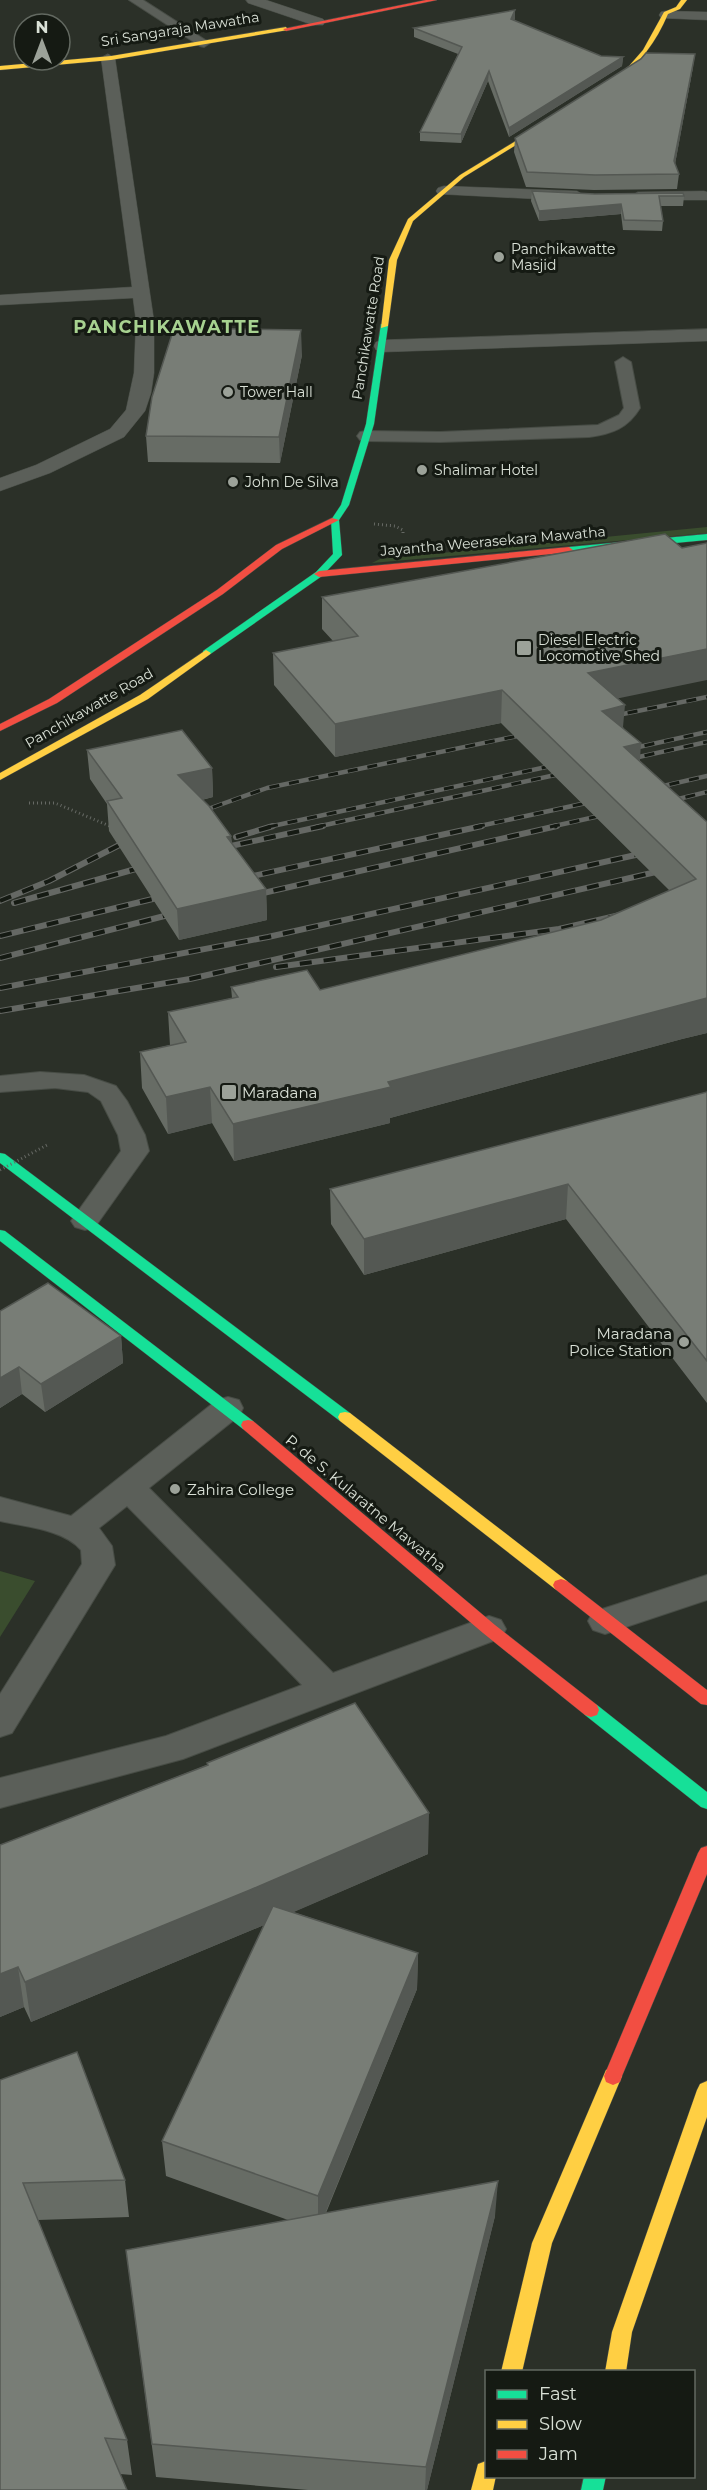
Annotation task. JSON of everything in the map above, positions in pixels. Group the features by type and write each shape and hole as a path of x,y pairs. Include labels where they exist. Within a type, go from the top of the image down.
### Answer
{"main road":[{"name":"Sri Sangaraja Mawatha","path":"0,68 108,58 204,43 434,0"},
{"path":"597,92 634,68 655,40 662,12 678,8 684,0"},
{"name":"Panchikawatte Road","path":"0,728 53,701 220,592 279,548 335,520 345,506 370,424 393,260 410,220 462,176 560,116"},
{"name":"Panchikawatte Road","path":"0,777 48,753 144,697 319,574 343,555 335,520"},
{"name":"Jayantha Weerasekara Mawatha","path":"404,551 707,523"},
{"name":"Jayantha Weerasekara Mawatha","path":"319,574 707,537"},
{"path":"0,1157 341,1414 707,1699"},
{"name":"P. de S. Kularatne Mawatha","path":"0,1234 228,1408 489,1629 707,1802"},
{"path":"511,2370 542,2243 707,1853"},
{"path":"615,2370 622,2332 707,2090"}],"street":[{"path":"253,0 318,22"},
{"path":"662,12 707,16"},
{"path":"0,485 62,460 117,433 135,411 144,373 145,321 108,58"},
{"path":"444,191 594,197"},
{"path":"627,197 704,196"},
{"path":"0,300 141,292"},
{"path":"382,346 707,335"}],"lane":[{"path":"135,0 204,43"},
{"path":"366,436 557,434 602,430 625,419 632,408 624,362"},
{"path":"0,1084 39,1080 74,1082 109,1092 135,1141 135,1151 85,1221"},
{"path":"76,1529 228,1408"},
{"path":"128,1487 327,1690"},
{"path":"0,1509 76,1529 89,1536 96,1546 99,1565 0,1723"},
{"path":"605,1621 707,1587"},
{"path":"0,1793 170,1749 489,1629"}],"path":[{"path":"335,520 399,528 403,530 404,551"},
{"path":"19,803 55,803 119,829"},
{"path":"0,1170 46,1145"}],"green space":[{"path":"707,527 707,533 372,563 380,559"},
{"path":"0,1571 35,1581 0,1637"}],"building":[{"path":"515,10 511,19 601,56 623,57 509,128 489,71 461,134 420,132 462,47 414,28"},
{"path":"646,53 695,54 674,161 679,174 595,175 527,172 515,138 641,59"},
{"path":"532,191 595,194 683,193 684,196 659,196 663,221 624,220 621,204 539,211"},
{"name":"Tower Hall","path":"174,328 301,330 279,437 146,436 152,397"},
{"path":"665,534 682,548 707,543 707,649 588,673 625,705 602,711 641,743 624,747 707,822 707,998 388,1082 391,1087 233,1124 210,1087 166,1097 140,1052 186,1042 168,1012 238,997 231,987 307,970 320,990 601,920 696,879 502,690 335,724 273,653 358,636 322,597"},
{"path":"182,730 212,768 178,775 209,806 231,836 227,837 266,889 177,909 107,801 122,798 87,750"},
{"path":"707,1092 707,1361 568,1184 364,1239 330,1189"},
{"path":"48,1283 121,1336 41,1384 19,1367 0,1378 0,1311"},
{"path":"355,1703 429,1813 250,1890 25,1982 18,1967 0,1974 0,1845 208,1765 207,1763"},
{"path":"273,1906 418,1953 318,2196 162,2141"},
{"path":"77,2052 125,2180 23,2183 127,2440 105,2438 127,2490 0,2490 0,2080"},
{"path":"498,2181 426,2467 152,2444 126,2250"}],"railway":[{"path":"608,717 707,697"},
{"path":"625,750 707,732"},
{"path":"194,814 267,788 532,733"},
{"path":"625,760 707,742"},
{"path":"268,827 560,764"},
{"path":"316,827 569,772"},
{"path":"650,789 707,776"},
{"path":"666,802 707,792"},
{"path":"475,827 600,800"},
{"path":"550,827 613,813"},
{"path":"236,837 273,826"},
{"path":"217,849 323,826"},
{"path":"239,879 482,826"},
{"path":"250,896 557,826"},
{"path":"0,901 49,881 133,838"},
{"path":"0,988 268,937 649,852"},
{"path":"14,903 150,865"},
{"path":"0,1011 190,979 669,869"},
{"path":"0,936 169,895"},
{"path":"0,958 180,912"},
{"path":"276,967 559,929 620,915"}],"traffic: fast":[{"path":"206,653 319,574 338,555 335,520 345,505 370,424 384,326"},
{"path":"569,550 707,537"},
{"path":"0,1157 345,1417"},
{"path":"0,1234 248,1425"},
{"path":"591,1710 707,1802"},
{"path":"592,2490 595,2478"}],"traffic: slow":[{"path":"613,81 645,52 666,13 678,8 684,0"},
{"path":"0,68 111,58 286,29"},
{"path":"384,326 393,260 410,220 462,176 552,121"},
{"path":"0,777 144,697 206,653"},
{"path":"345,1417 561,1585"},
{"path":"511,2370 542,2243 613,2076"},
{"path":"615,2370 622,2332 707,2090"},
{"path":"482,2490 485,2476"}],"traffic: jam":[{"path":"286,29 434,0"},
{"path":"0,728 53,701 220,592 279,547 335,520"},
{"path":"319,574 569,550"},
{"path":"248,1425 489,1629 591,1710"},
{"path":"561,1585 707,1699"},
{"path":"613,2076 707,1853"}],"place":[{"name":"Panchikawatte Masjid","path":"499,257"},
{"name":"Tower Hall","path":"228,392"},
{"name":"Shalimar Hotel","path":"422,470"},
{"name":"John De Silva","path":"233,482"},
{"name":"Diesel Electric Locomotive Shed","path":"524,648"},
{"name":"Maradana","path":"229,1092"},
{"name":"Maradana Police Station","path":"684,1342"},
{"name":"Zahira College","path":"175,1489"}],"district":[{"name":"PANCHIKAWATTE","path":"167,327"}]}
